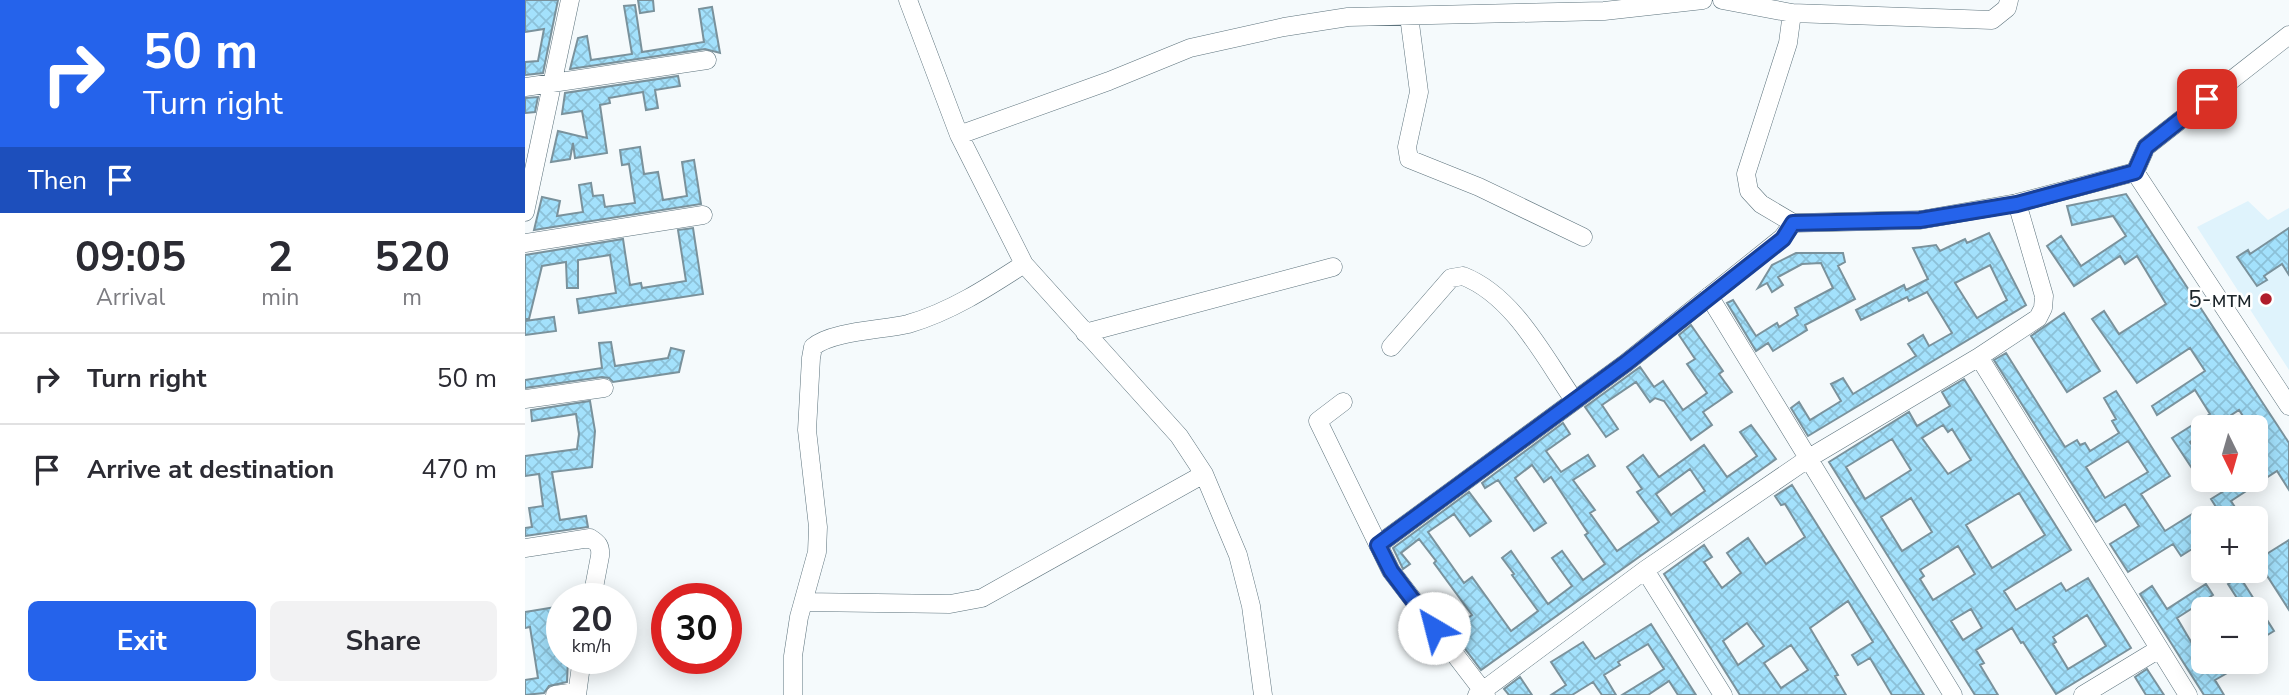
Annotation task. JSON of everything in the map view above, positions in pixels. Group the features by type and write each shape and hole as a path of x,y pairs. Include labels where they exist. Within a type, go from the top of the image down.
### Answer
{"street":[{"path":"525,212 570,0"},
{"path":"908,0 960,135 1024,264 1179,436 1205,474 1238,555 1251,606 1263,695"},
{"path":"960,135 1109,82 1189,48 1284,27 1347,9 1409,16 1604,11 1703,0"},
{"path":"1722,0 1792,13 1992,20 2007,8 2009,0"},
{"path":"1792,13 1788,43 1746,174 1749,191 1761,204 1793,223 1920,220 2017,204 2135,172"},
{"path":"1409,16 1419,92 1406,150 1409,159 1479,187 1583,237"},
{"path":"2135,172 2146,147 2289,36"},
{"path":"525,87 707,60"},
{"path":"2135,172 2289,406"},
{"path":"1343,402 1318,421 1391,571 1482,694 1645,570 1809,458 1979,357 2038,318 2043,308 2044,296 2017,204"},
{"path":"525,243 703,215"},
{"path":"1378,545 1626,363 1783,239 1793,223"},
{"path":"793,695 793,656 803,602 817,552 818,527 807,430 813,347 829,338 907,324 934,314 976,295 1024,264"},
{"path":"1085,333 1333,267"},
{"path":"1391,347 1451,278 1463,276 1495,295 1511,312 1574,400"},
{"path":"1709,296 1953,695"},
{"path":"1979,357 2188,695"},
{"path":"525,399 604,388"},
{"path":"803,602 950,604 982,598 1205,474"},
{"path":"525,548 590,538 597,542 601,550 595,583"},
{"path":"1645,570 1723,695"},
{"path":"2083,695 2159,649"},
{"path":"555,695 576,694 579,674"}],"shaded area":[{"name":"5-мтм","path":"2248,201 2268,220 2289,208 2289,370 2197,227"}],"building":[{"path":"525,0 558,0 543,73 525,75 525,62 538,61 544,29 525,32"},
{"path":"638,0 653,0 654,11 640,13"},
{"path":"635,5 642,52 704,42 699,9 712,7 720,53 705,49 570,69 578,38 587,36 591,60 632,54 624,6"},
{"path":"678,76 680,86 655,90 658,108 646,110 643,92 609,98 610,103 600,105 607,153 575,158 573,143 570,159 551,162 558,131 587,138 582,111 562,114 565,93"},
{"path":"538,97 535,112 525,113 525,98"},
{"path":"640,147 644,174 658,172 663,200 687,196 682,162 694,160 701,204 534,230 542,197 560,201 557,216 583,212 579,185 591,183 593,196 603,195 605,207 635,203 629,164 622,165 620,150"},
{"path":"2126,194 2289,443 2289,490 2277,471 2268,477 2268,415 2242,415 2239,410 2231,415 2208,415 2195,390 2157,415 2152,406 2205,371 2190,348 2137,383 2092,319 2104,311 2119,334 2166,304 2137,256 2125,264 2120,256 2074,286 2047,246 2061,236 2081,266 2126,236 2113,216 2072,225 2067,206"},
{"path":"693,228 703,294 579,313 577,299 616,293 610,255 578,260 578,288 567,288 566,262 542,266 529,319 525,319 525,255 623,239 630,285 641,283 642,288 686,281 678,230"},
{"path":"2289,228 2289,275 2282,264 2264,276 2267,280 2257,286 2237,257 2248,250 2250,254"},
{"path":"1989,233 2026,305 1808,436 1791,408 1799,402 1810,420 1841,401 1831,384 1843,378 1853,394 1916,356 1908,344 1923,335 1929,346 1952,333 1927,292 1909,301 1907,297 1861,320 1856,310 1904,285 1906,290 1928,279 1913,248 1936,245 1940,251 1965,239 1967,243","holes":["1990,265 2007,300 1977,318 1955,283"]},
{"path":"1796,253 1843,253 1845,262 1838,266 1855,299 1805,325 1807,330 1773,351 1768,343 1756,351 1727,303 1733,300 1756,336 1777,323 1779,327 1798,315 1795,308 1833,288 1821,263 1802,264 1778,277 1783,285 1772,292 1767,283 1758,288 1772,265"},
{"path":"2064,313 2100,371 2067,392 2031,336"},
{"path":"554,317 556,331 525,335 525,321"},
{"path":"1691,325 1723,371 1719,374 1732,392 1703,412 1712,425 1691,440 1664,401 1655,398 1650,402 1636,382 1602,405 1618,429 1606,437 1585,407 1640,367 1654,387 1663,381 1683,410 1707,393 1687,364 1695,359 1679,335"},
{"path":"611,342 615,366 668,358 671,348 684,351 679,372 613,382 602,377 525,388 525,380 602,368 599,343"},
{"path":"2006,353 2065,447 2077,440 2080,445 2085,443 2090,451 2119,433 2112,421 2116,419 2104,398 2116,391 2170,476 2141,494 2165,531 2191,515 2191,550 2181,556 2173,544 2128,572 2110,544 2139,526 2125,504 2096,522 1994,360","holes":["2128,441 2148,472 2105,498 2086,467"]},
{"path":"1964,379 2071,550 2004,591 2016,610 2061,583 2066,591 2088,578 2131,648 2056,694 2012,628 1976,650 1984,663 1980,665 1998,695 1975,695 1829,462 1909,412 1917,426 1950,406 1942,392","holes":["1943,425 1948,432 1952,429 1971,460 1948,474 1922,438","1892,439 1911,470 1865,499 1846,467","2019,493 2045,535 1992,568 1966,525","1911,498 1932,532 1902,551 1881,517","1958,546 1975,574 1933,600 1920,579 1924,576 1920,570","1971,609 1982,628 1963,640 1951,621","2087,615 2106,646 2068,669 2053,644 2056,642 2053,637"]},
{"path":"590,401 595,431 592,467 552,472 560,520 586,516 588,527 525,536 525,528 532,527 529,508 543,506 539,474 525,476 525,456 577,449 579,434 576,414 532,421 531,410"},
{"path":"1563,423 1570,434 1546,451 1561,472 1588,455 1595,466 1573,480 1595,510 1590,513 1617,551 1659,522 1637,492 1642,489 1627,467 1643,455 1659,477 1704,445 1727,477 1757,456 1740,432 1751,425 1776,459 1481,670 1451,630 1472,615 1434,563 1436,561 1419,539 1401,553 1410,564 1403,569 1393,548 1469,492 1491,521 1470,536 1454,514 1428,532 1464,583 1472,577 1511,631 1538,611 1502,558 1511,551 1548,604 1572,586 1552,558 1562,551 1583,580 1605,564 1551,477 1544,482 1532,465 1515,478 1546,523 1534,531 1498,480 1485,488 1482,483","holes":["1690,469 1705,491 1671,515 1656,494"]},
{"path":"2191,426 2191,467 2172,438"},
{"path":"1792,485 1924,695 1892,695 1870,658 1858,665 1852,655 1873,642 1848,601 1810,628 1838,675 1835,676 1846,695 1740,695 1664,574 1704,545 1712,557 1704,562 1722,588 1741,573 1727,553 1748,538 1766,564 1805,537 1785,504 1781,505 1775,496","holes":["1747,623 1764,646 1738,665 1723,641","1791,645 1808,670 1781,688 1764,663"]},
{"path":"2222,492 2245,492 2231,501 2234,506 2215,506 2211,499"},
{"path":"2289,540 2289,610 2268,577 2268,553"},
{"path":"2244,583 2253,597 2236,597 2228,584"},
{"path":"2206,584 2213,595 2191,597 2191,609 2177,618 2191,642 2191,674 2226,674 2215,680 2224,695 2204,695 2140,594 2152,586 2167,609"},
{"path":"546,609 546,674 567,674 567,682 549,686 544,693 525,695 525,680 538,678 530,627 525,628 525,612"},
{"path":"2268,621 2274,631 2268,635"},
{"path":"1651,624 1696,695 1678,695 1669,681 1648,695 1622,695 1664,669 1648,644 1618,662 1620,665 1604,675 1616,695 1602,695 1593,682 1572,695 1551,695 1566,685 1551,662 1583,642 1595,659"},
{"path":"2147,669 2164,695 2146,695 2135,677"},
{"path":"1520,677 1532,695 1509,695 1504,689"}],"place":[{"name":"5-мтм","path":"2266,299"}],"route":[{"path":"1434,628 1391,571 1378,545 1626,363 1783,239 1793,223 1920,220 2017,204 2135,172 2146,147 2207,99"}]}
